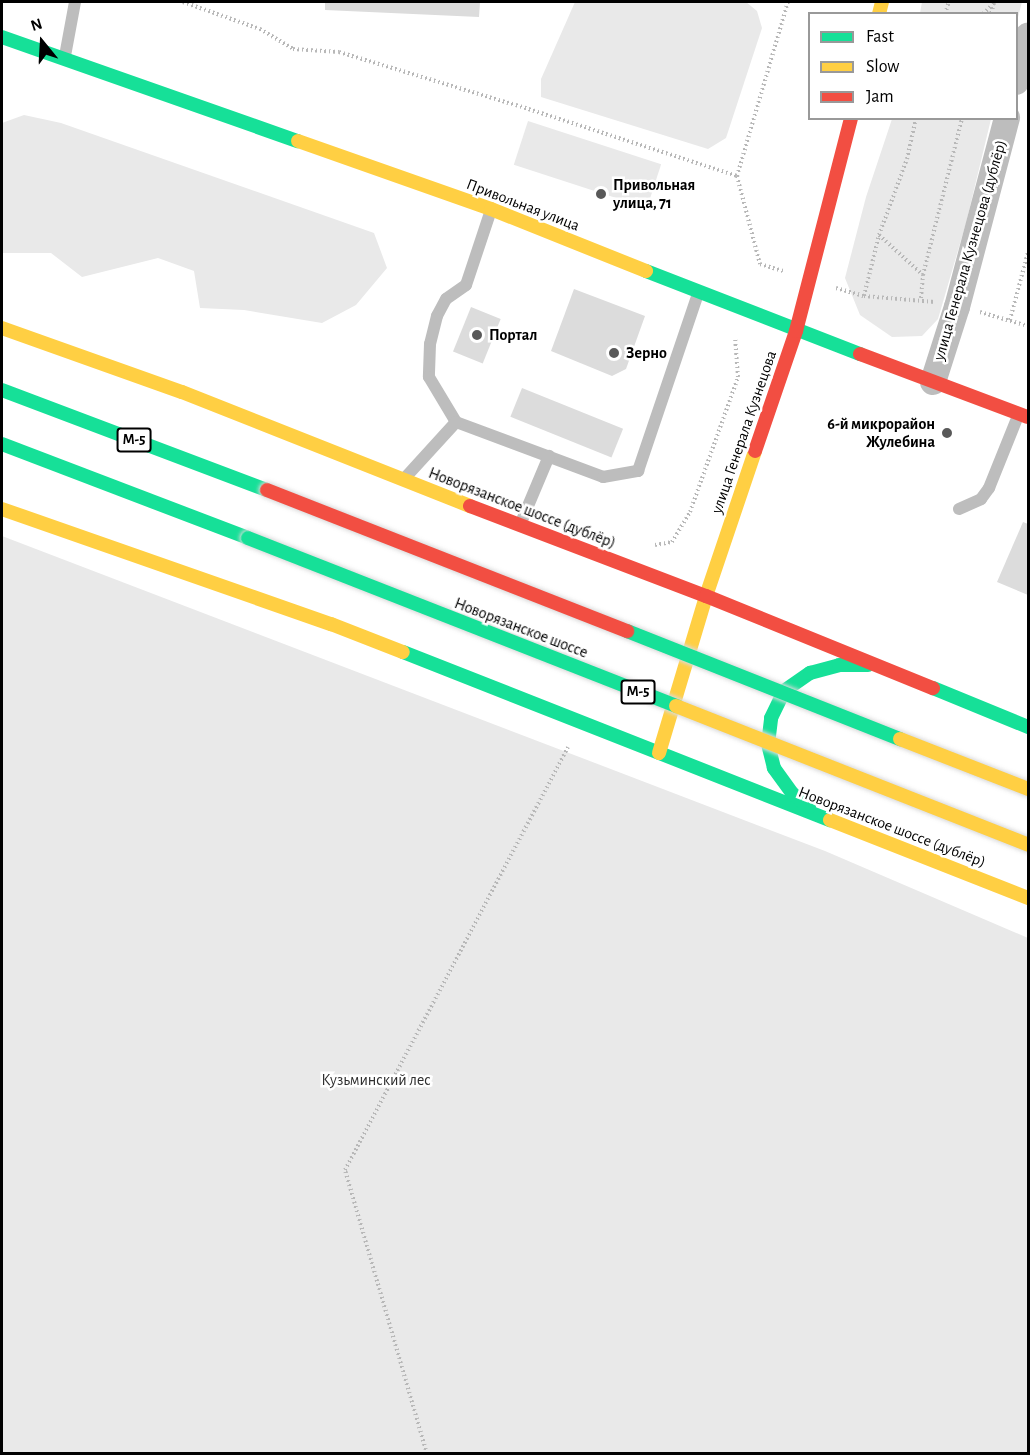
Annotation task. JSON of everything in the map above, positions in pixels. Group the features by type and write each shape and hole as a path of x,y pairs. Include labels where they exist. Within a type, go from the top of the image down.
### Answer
{"main road":[{"name":"Привольная улица","path":"2,37 491,209 796,331 1024,415"},
{"name":"улица Генерала Кузнецова","path":"659,753 706,596 796,331 850,120"},
{"name":"Новорязанское шоссе (дублёр)","path":"2,328 182,392 520,526 706,596 1029,727"},
{"name":"М-5","path":"2,390 267,490 1029,789"},
{"name":"Новорязанское шоссе","path":"2,444 248,538 1029,845"},
{"name":"Новорязанское шоссе (дублёр)","path":"2,509 331,624 1029,898"},
{"path":"822,818 792,793 774,768 768,744 771,718 784,692 810,673 839,665 876,666"}],"street":[{"path":"1018,78 1029,36"},
{"name":"улица Генерала Кузнецова (дублёр)","path":"933,382 957,307 1006,120"}],"lane":[{"path":"65,58 75,2"},
{"path":"491,209 466,285 446,299 438,316 430,344 429,377 456,422 603,477 638,471 699,292"},
{"path":"959,510 981,499 989,488 1024,415"},
{"path":"403,480 456,422"},
{"path":"520,526 549,456"}],"path":[{"path":"183,2 260,29 293,49 339,52 516,105 737,176"},
{"path":"788,2 737,176 760,264 864,296 921,298 1029,326"},
{"path":"985,12 994,3 992,12"},
{"path":"864,296 879,235 907,159 916,120"},
{"path":"921,298 923,274 962,120"},
{"path":"879,235 923,274"},
{"path":"1010,320 1029,252"},
{"path":"645,547 672,542 690,512 738,376 735,336"},
{"path":"427,1454 345,1170 571,742"}],"green space":[{"path":"575,2 746,2 757,11 762,28 726,138 708,149 541,97 541,79"},
{"path":"922,2 1022,2 1018,17 1018,12 920,12"},
{"path":"24,115 61,123 374,233 387,268 356,305 322,323 244,310 200,308 194,271 158,258 82,277 51,253 2,253 2,123"},
{"path":"892,120 991,120 966,223 938,319 922,336 892,337 860,315 845,278 866,197"},
{"path":"528,121 661,164 647,208 514,165"},
{"name":"Кузьминский лес","path":"2,536 825,851 1028,938 1028,1453 2,1453"}],"building":[{"path":"325,2 480,2 479,17 325,10"},
{"path":"574,289 645,316 626,369 612,376 551,351"},
{"name":"Портал","path":"471,307 501,319 483,363 453,352"},
{"path":"522,388 623,429 611,458 510,417"},
{"path":"1023,522 1028,524 1028,595 997,582"}],"traffic: fast":[{"path":"2,37 298,141"},
{"path":"646,271 860,354"},
{"path":"2,390 267,490"},
{"path":"2,444 248,538"},
{"path":"248,538 676,706"},
{"path":"627,631 900,739"},
{"path":"403,652 830,820"},
{"path":"809,807 792,793 774,768 768,744 771,718 784,691 810,673 839,665 868,665"},
{"path":"933,688 1028,727"}],"traffic: slow":[{"path":"880,12 882,2"},
{"path":"298,141 491,209 646,271"},
{"path":"2,328 182,392 470,506"},
{"path":"659,753 706,596 755,451"},
{"path":"2,509 331,624 403,652"},
{"path":"676,706 1028,845"},
{"path":"900,739 1028,789"},
{"path":"830,820 1028,898"}],"traffic: jam":[{"path":"755,451 796,331 850,120"},
{"path":"860,354 1028,417"},
{"path":"267,490 627,631"},
{"path":"470,506 706,596 933,688"}],"place":[{"name":"Привольная улица, 71","path":"601,194"},
{"name":"Портал","path":"477,335"},
{"name":"Зерно","path":"614,353"},
{"name":"6-й микрорайон Жулебина","path":"947,433"}]}
